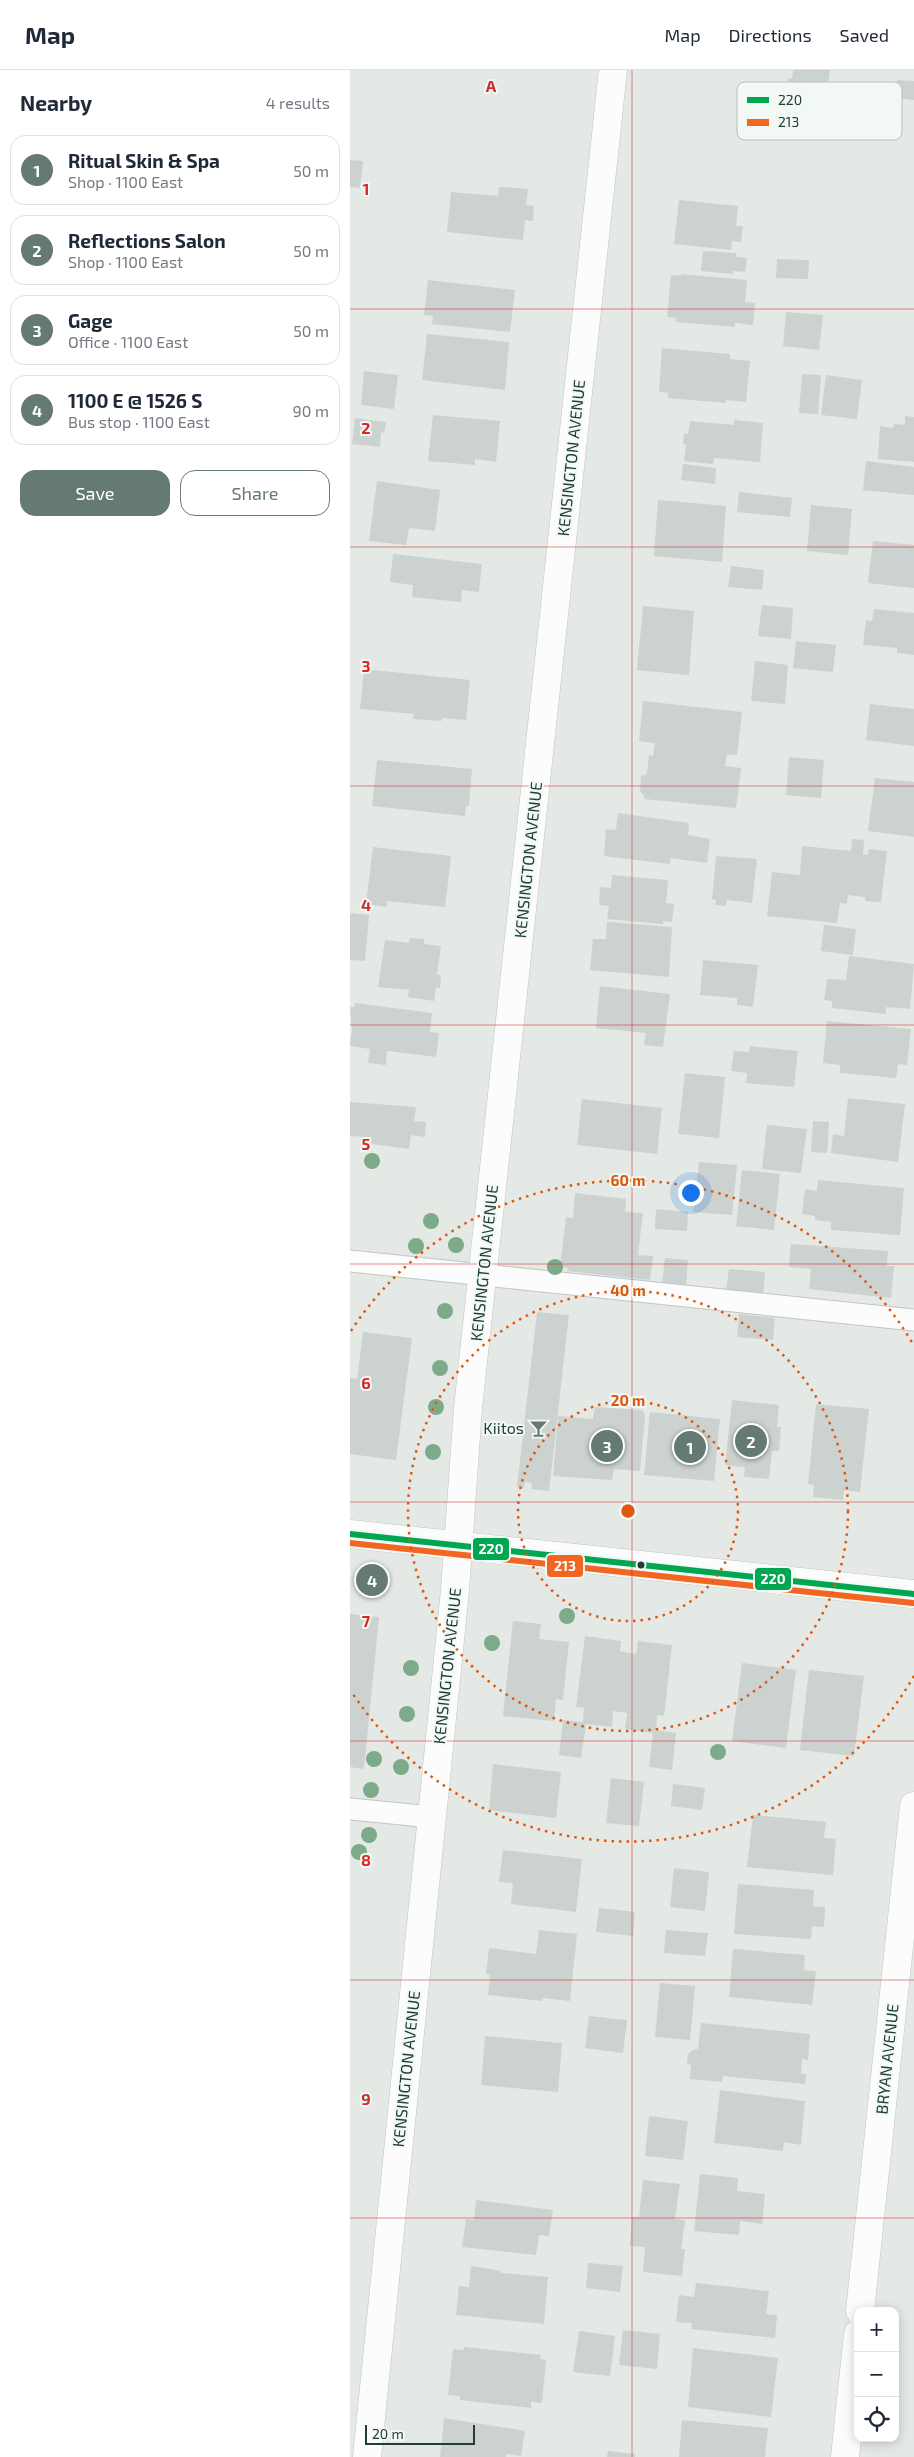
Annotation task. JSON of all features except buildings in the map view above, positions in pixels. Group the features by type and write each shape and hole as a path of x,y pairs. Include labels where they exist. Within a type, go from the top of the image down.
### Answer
{"street":[{"name":"KENSINGTON AVENUE","path":"367,2457 432,1817 458,1546 468,1408 613,70"},
{"path":"350,1534 914,1594"},
{"name":"BRYAN AVENUE","path":"860,2307 914,1806"},
{"path":"845,2457 856,2352"}],"lane":[{"path":"350,1261 914,1320"},
{"path":"350,1809 432,1817"}],"transit line":[{"name":"220","path":"350,1534 914,1594"},
{"name":"213","path":"350,1543 913,1603"}],"place":[{"name":"Kiitos","path":"538,1428"},
{"name":"Reflections Salon","path":"751,1441"},
{"name":"Gage","path":"607,1446"},
{"name":"Ritual Skin & Spa","path":"690,1447"},
{"name":"1100 E @ 1526 S","path":"372,1580"}]}
